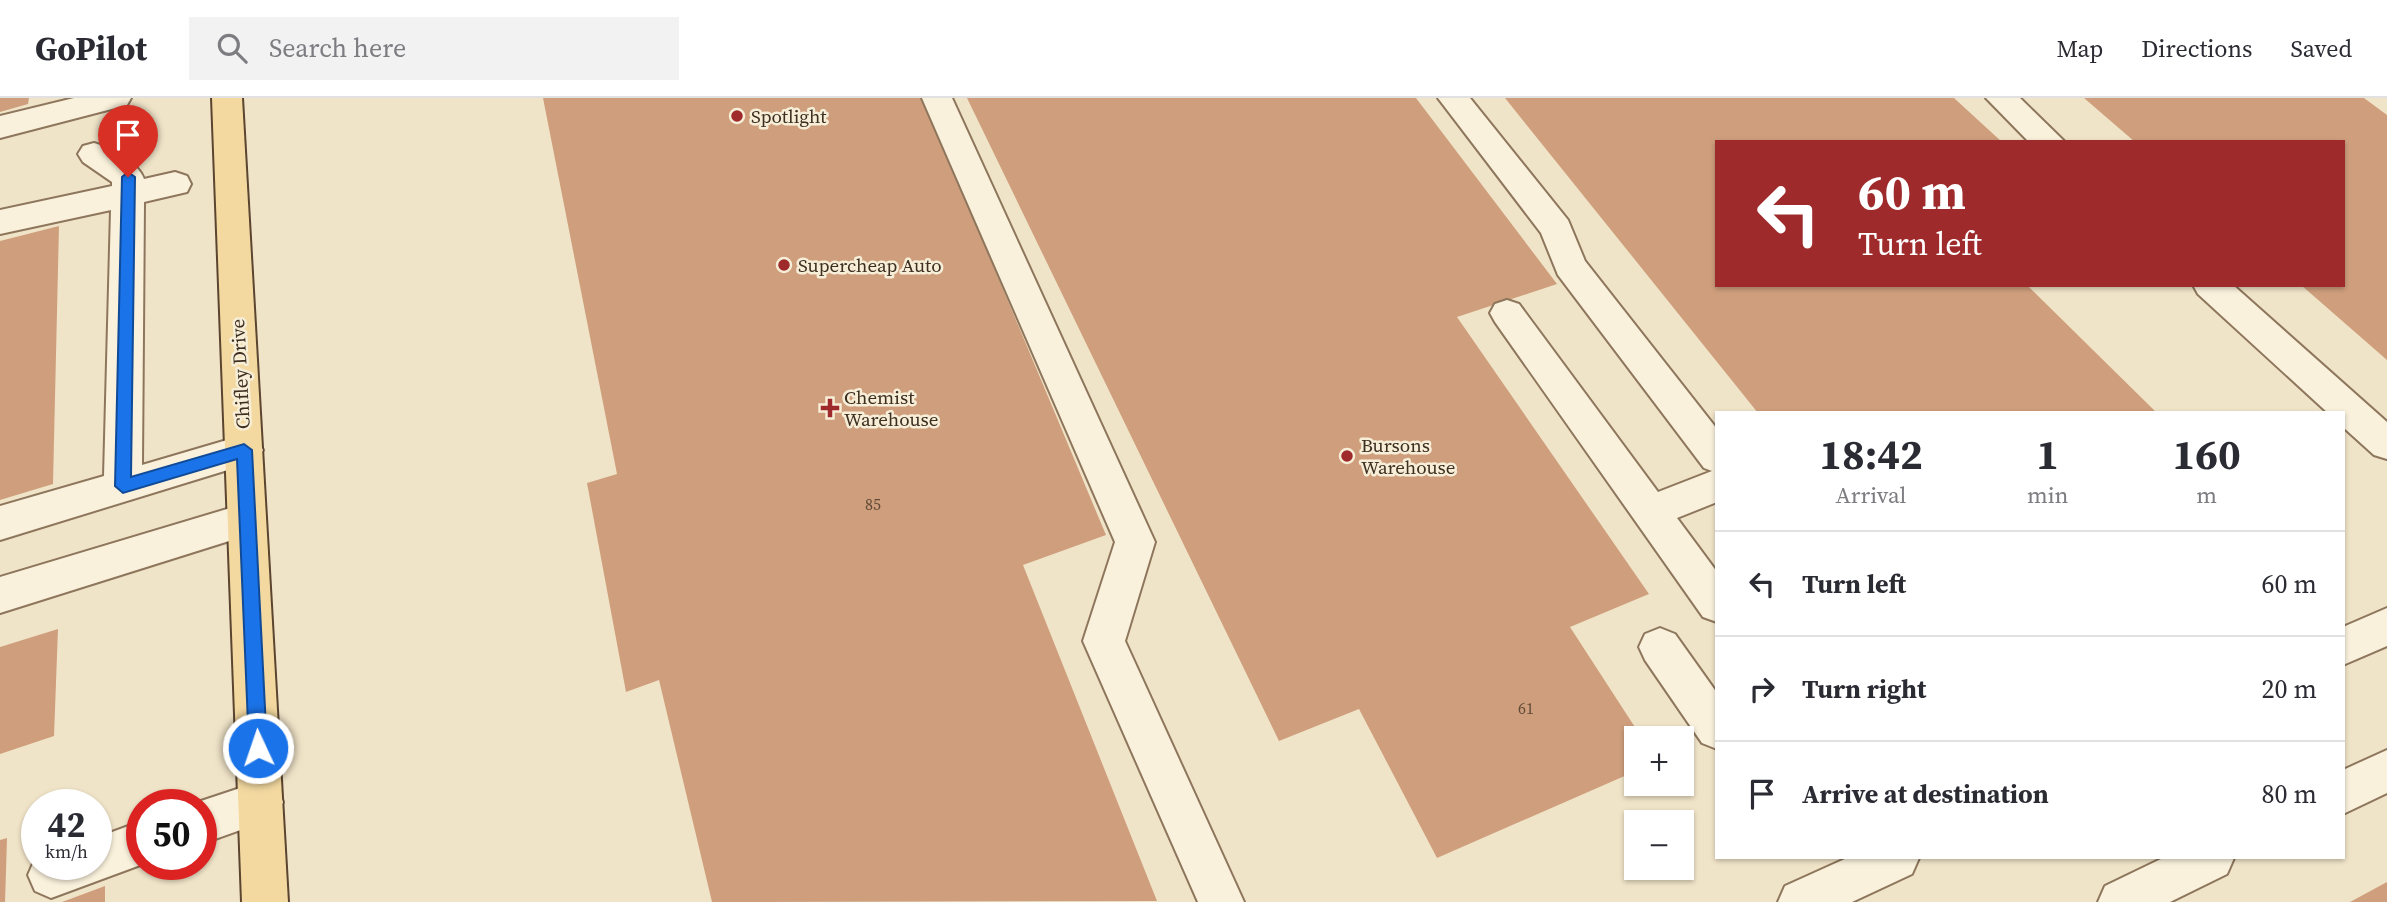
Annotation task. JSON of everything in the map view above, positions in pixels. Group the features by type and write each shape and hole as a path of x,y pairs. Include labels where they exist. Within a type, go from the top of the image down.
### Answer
{"main road":[{"name":"Chifley Drive","path":"227,98 265,902"}],"street":[{"path":"0,127 116,98"},
{"path":"937,98 1135,542 1104,640 1221,902"},
{"path":"1453,98 1556,229 1570,266 1715,454"},
{"path":"2001,98 2047,140"},
{"path":"94,154 128,177 123,486"},
{"path":"0,222 175,184"},
{"path":"2212,287 2387,444"},
{"path":"1507,313 1715,601"},
{"path":"0,523 244,450"},
{"path":"1649,512 1715,486"},
{"path":"0,595 247,519"},
{"path":"2345,646 2387,626"},
{"path":"1660,647 1715,726"},
{"path":"2345,792 2387,772"},
{"path":"217,817 261,802"},
{"path":"1801,902 1894,859"},
{"path":"2121,902 2208,859"}],"building":[{"path":"0,98 29,98 28,104 0,112"},
{"path":"543,98 923,98 1106,535 1023,565 1157,901 712,902 659,680 626,692 587,483 617,474"},
{"name":"Bursons Warehouse","path":"967,98 1416,98 1557,284 1457,317 1649,594 1570,627 1634,726 1624,726 1624,776 1437,858 1359,709 1279,741"},
{"path":"1505,98 1954,98 2000,140 1715,140 1715,287 2029,287 2155,411 1756,411"},
{"path":"2084,98 2364,98 2387,115 2387,360 2303,287 2345,287 2345,140 2133,140"},
{"path":"59,226 53,484 0,500 0,241"},
{"path":"58,629 54,736 0,754 0,647"},
{"path":"7,838 5,902 0,902 0,840"},
{"path":"2387,882 2387,902 2350,902"},
{"path":"105,886 105,902 62,902"}],"place":[{"name":"Spotlight","path":"737,116"},
{"name":"Supercheap Auto","path":"784,265"},
{"name":"Chemist Warehouse","path":"830,408"},
{"name":"Bursons Warehouse","path":"1347,456"}],"route":[{"path":"128,177 123,486 244,450 258,748"}]}
